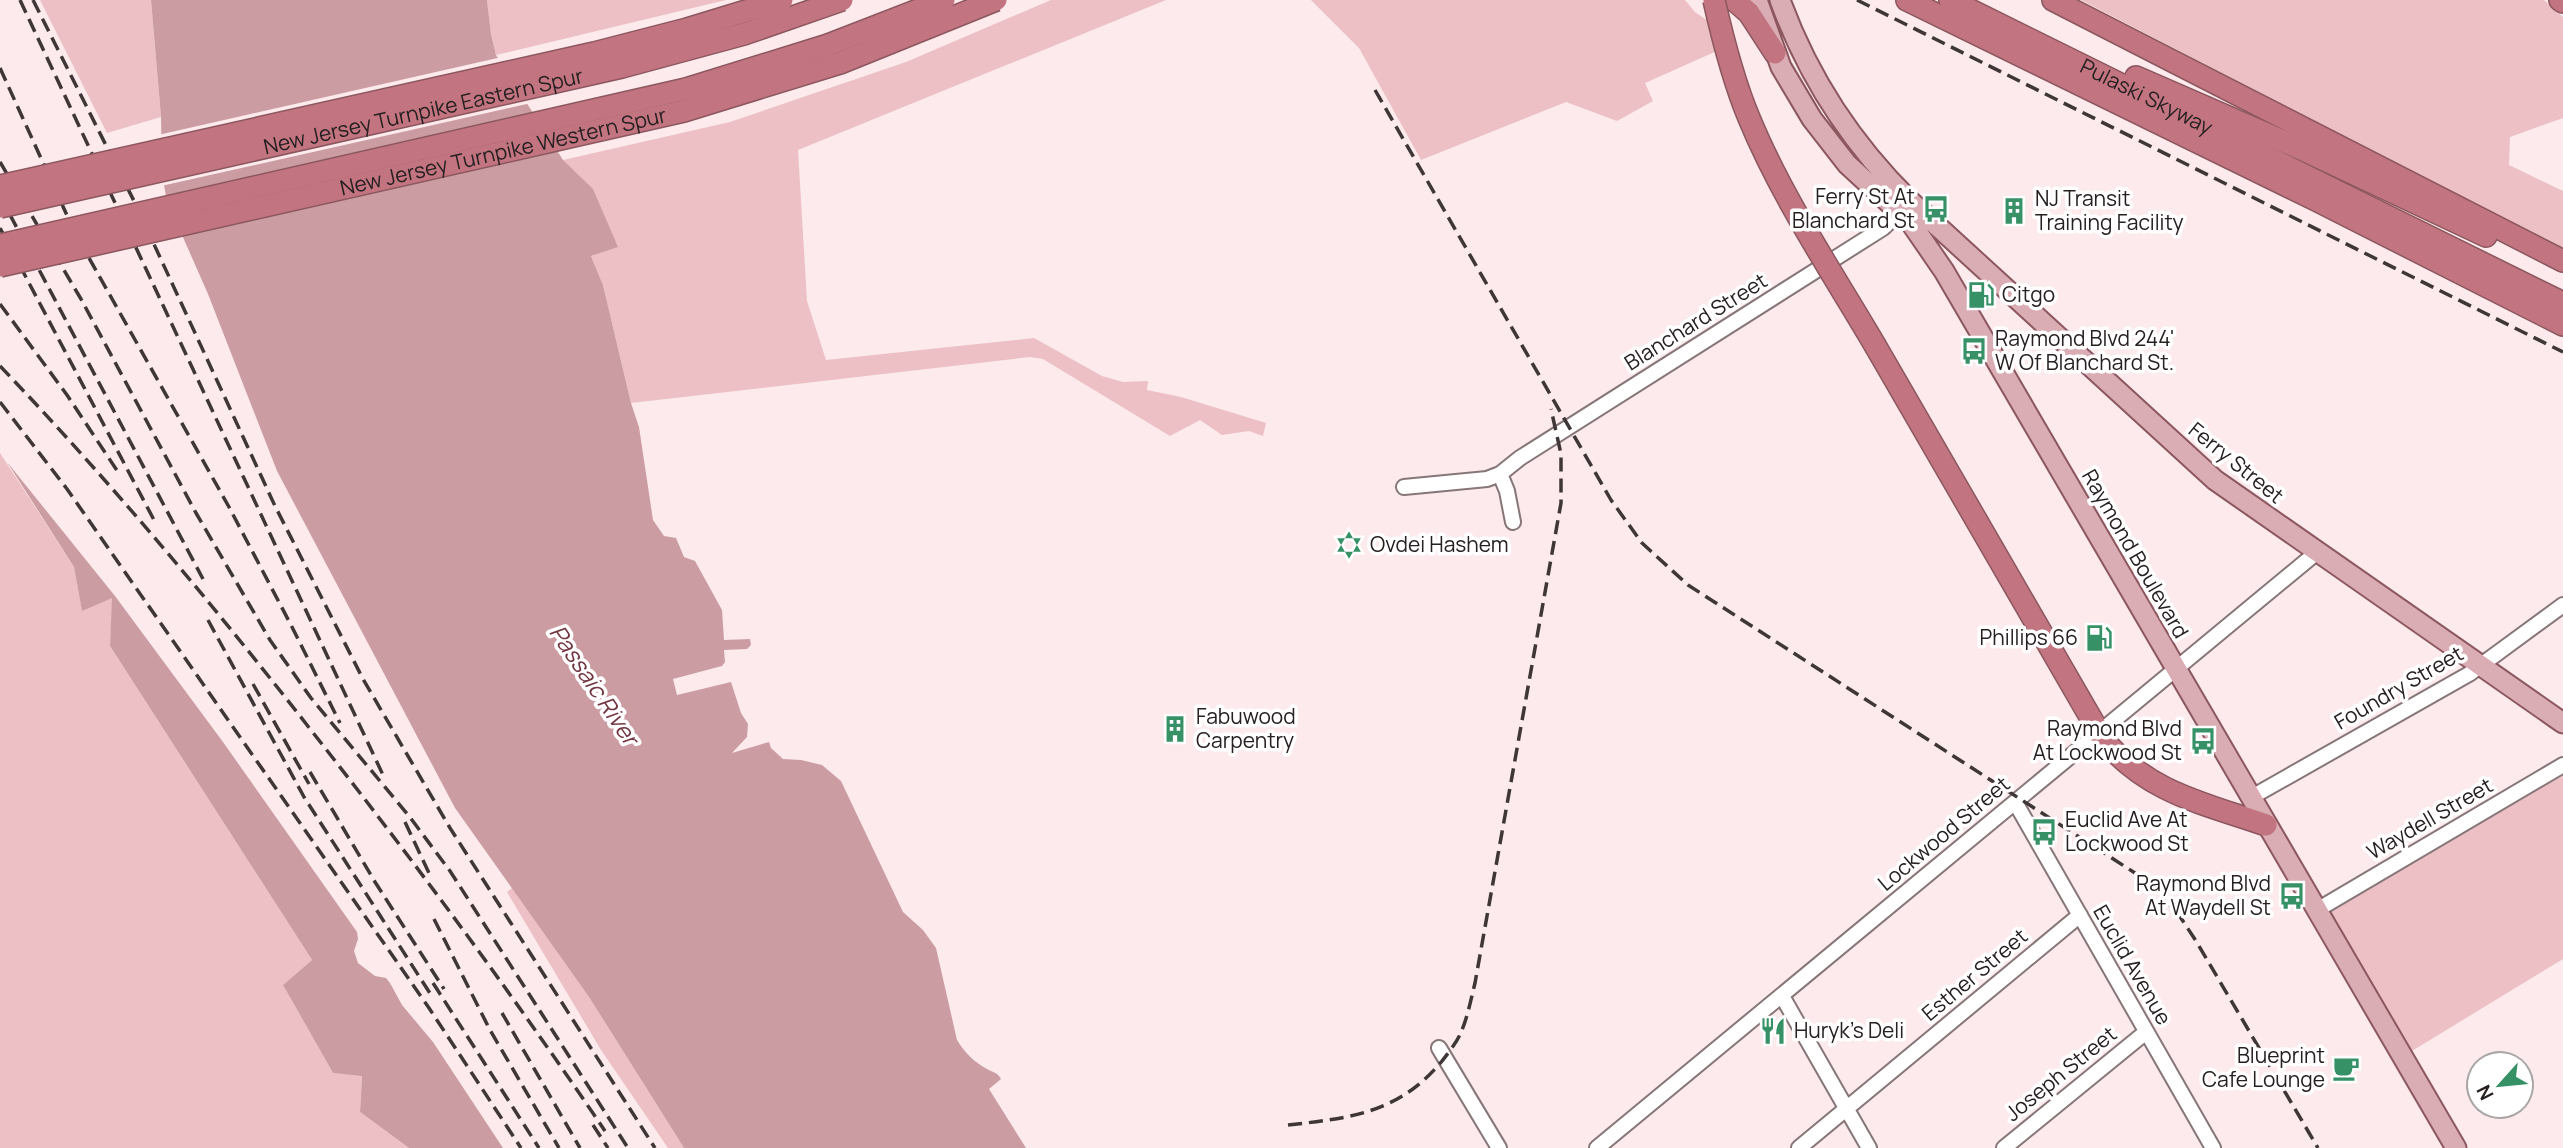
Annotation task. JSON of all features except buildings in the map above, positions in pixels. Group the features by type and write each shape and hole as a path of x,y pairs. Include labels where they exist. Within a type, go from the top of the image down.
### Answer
{"highway":[{"name":"New Jersey Turnpike Eastern Spur","path":"0,186 594,53 687,29 782,0"},
{"name":"New Jersey Turnpike Eastern Spur","path":"0,207 622,67 744,34 842,0"},
{"name":"New Jersey Turnpike Western Spur","path":"0,245 674,92 805,53 944,0"},
{"name":"New Jersey Turnpike Western Spur","path":"0,266 684,111 840,62 996,0"},
{"path":"1714,0 1732,70 1759,142 1782,187 2099,733 2129,766 2169,792 2266,825"},
{"path":"1734,0 1749,13 1775,53"},
{"path":"1907,0 2563,325"},
{"name":"Pulaski Skyway","path":"1950,0 2298,159"},
{"name":"Pulaski Skyway","path":"1978,0 2298,159 2343,194"},
{"path":"2060,2 2563,261"},
{"path":"2298,159 2563,272"},
{"path":"2298,159 2563,287"},
{"path":"2343,194 2563,303"},
{"path":"2343,194 2563,316"}],"main road":[{"name":"Raymond Boulevard","path":"1757,0 1775,53 1790,85 1819,129 1847,164 1905,207"},
{"name":"Raymond Boulevard","path":"1780,0 1798,46 1838,116 1905,207 1944,271 2456,1148"},
{"name":"Ferry Street","path":"1905,207 2215,480 2563,723"}],"street":[{"name":"Blanchard Street","path":"1404,488 1476,481 1500,474 1530,452 1883,228 1905,207"},
{"path":"1500,474 1507,491 1513,522"},
{"name":"Lockwood Street","path":"1597,1148 2316,552"},
{"name":"Foundry Street","path":"2250,798 2480,666 2563,605"},
{"name":"Waydell Street","path":"2317,909 2563,765"},
{"name":"Euclid Avenue","path":"2015,802 2213,1148"},
{"name":"Esther Street","path":"1799,1148 2080,915"},
{"path":"1782,996 1869,1148"},
{"name":"Joseph Street","path":"2004,1148 2146,1032"},
{"path":"1439,1048 1499,1148"}],"shaded area":[{"path":"40,0 151,0 161,117 107,133"},
{"path":"487,0 726,0 496,55"},
{"path":"1051,0 1166,0 798,150 807,301 826,360 1034,338 1102,376 1123,382 1148,381 1147,390 1181,397 1266,423 1263,436 1249,431 1222,435 1200,420 1170,436 1043,359 1030,357 631,403 603,285 591,256 618,246 563,160 730,122 906,62"},
{"path":"1311,0 1685,0 1695,12 1714,25 1719,50 1645,83 1653,101 1617,121 1566,102 1421,160 1359,48"},
{"path":"2081,0 2544,0 2563,17 2563,118 2510,137 2509,165 2563,191 2563,250"},
{"path":"0,453 74,567 82,610 113,597 110,646 312,960 283,985 333,1073 362,1075 360,1112 409,1148 0,1148"},
{"path":"2563,776 2563,959 2402,1057 2318,907"},
{"path":"512,888 589,997 684,1148 668,1148 601,1050 507,892"}],"water":[{"name":"Passaic River","path":"151,0 487,0 496,55 563,160 593,189 618,247 591,256 603,285 639,427 653,520 664,536 676,538 684,557 695,561 722,610 724,640 750,639 751,645 747,649 724,650 725,662 722,666 673,679 677,695 731,682 741,713 748,724 747,737 732,753 769,742 771,748 783,759 822,765 841,781 903,912 923,930 936,948 957,1040 974,1060 1001,1079 989,1089 1026,1148 684,1148 589,997 455,808 277,471 208,294 167,201 162,175 161,117"},
{"path":"7,462 115,596 223,742 357,932 354,951 358,963 375,976 386,978 390,983 402,1005 433,1042 503,1148 409,1148 360,1112 362,1076 333,1073 283,985 312,960 110,646 112,598 82,611 74,567"}],"pier":[{"path":"502,57 531,103 161,186 158,135"}],"railway":[{"path":"20,0 383,775"},
{"path":"33,0 134,201 275,506 363,679 450,828 655,1148"},
{"path":"1857,0 2563,352"},
{"path":"0,68 75,233 229,507 340,723"},
{"path":"1375,90 1611,500 1642,543 1688,585 2135,873 2177,912 2318,1148"},
{"path":"0,162 81,299 196,513 270,640 311,698 409,816 450,871 628,1148"},
{"path":"0,196 203,579"},
{"path":"0,228 154,520"},
{"path":"0,304 67,395 120,475"},
{"path":"0,366 119,497 270,679 460,925 605,1131"},
{"path":"0,402 67,489 429,1008 521,1148"},
{"path":"1288,1125 1372,1110 1409,1092 1442,1061 1456,1042 1464,1024 1475,983 1561,503 1561,454 1551,409"},
{"path":"208,620 304,797 433,998"},
{"path":"253,684 309,784"},
{"path":"310,772 375,882 444,989"},
{"path":"405,822 429,873"},
{"path":"434,919 490,1030 559,1148"},
{"path":"433,983 539,1148"},
{"path":"502,1013 580,1148"},
{"path":"593,1125 608,1148"}],"place":[{"name":"Ferry St At Blanchard St","path":"1936,209"},
{"name":"NJ Transit Training Facility","path":"2014,211"},
{"name":"Citgo","path":"1981,295"},
{"name":"Raymond Blvd 244' W Of Blanchard St.","path":"1974,351"},
{"name":"Ovdei Hashem","path":"1349,545"},
{"name":"Phillips 66","path":"2099,638"},
{"name":"Fabuwood Carpentry","path":"1175,729"},
{"name":"Raymond Blvd At Lockwood St","path":"2203,741"},
{"name":"Euclid Ave At Lockwood St","path":"2044,832"},
{"name":"Raymond Blvd At Waydell St","path":"2292,896"},
{"name":"Huryk's Deli","path":"1773,1031"},
{"name":"Blueprint Cafe Lounge","path":"2346,1068"}]}
